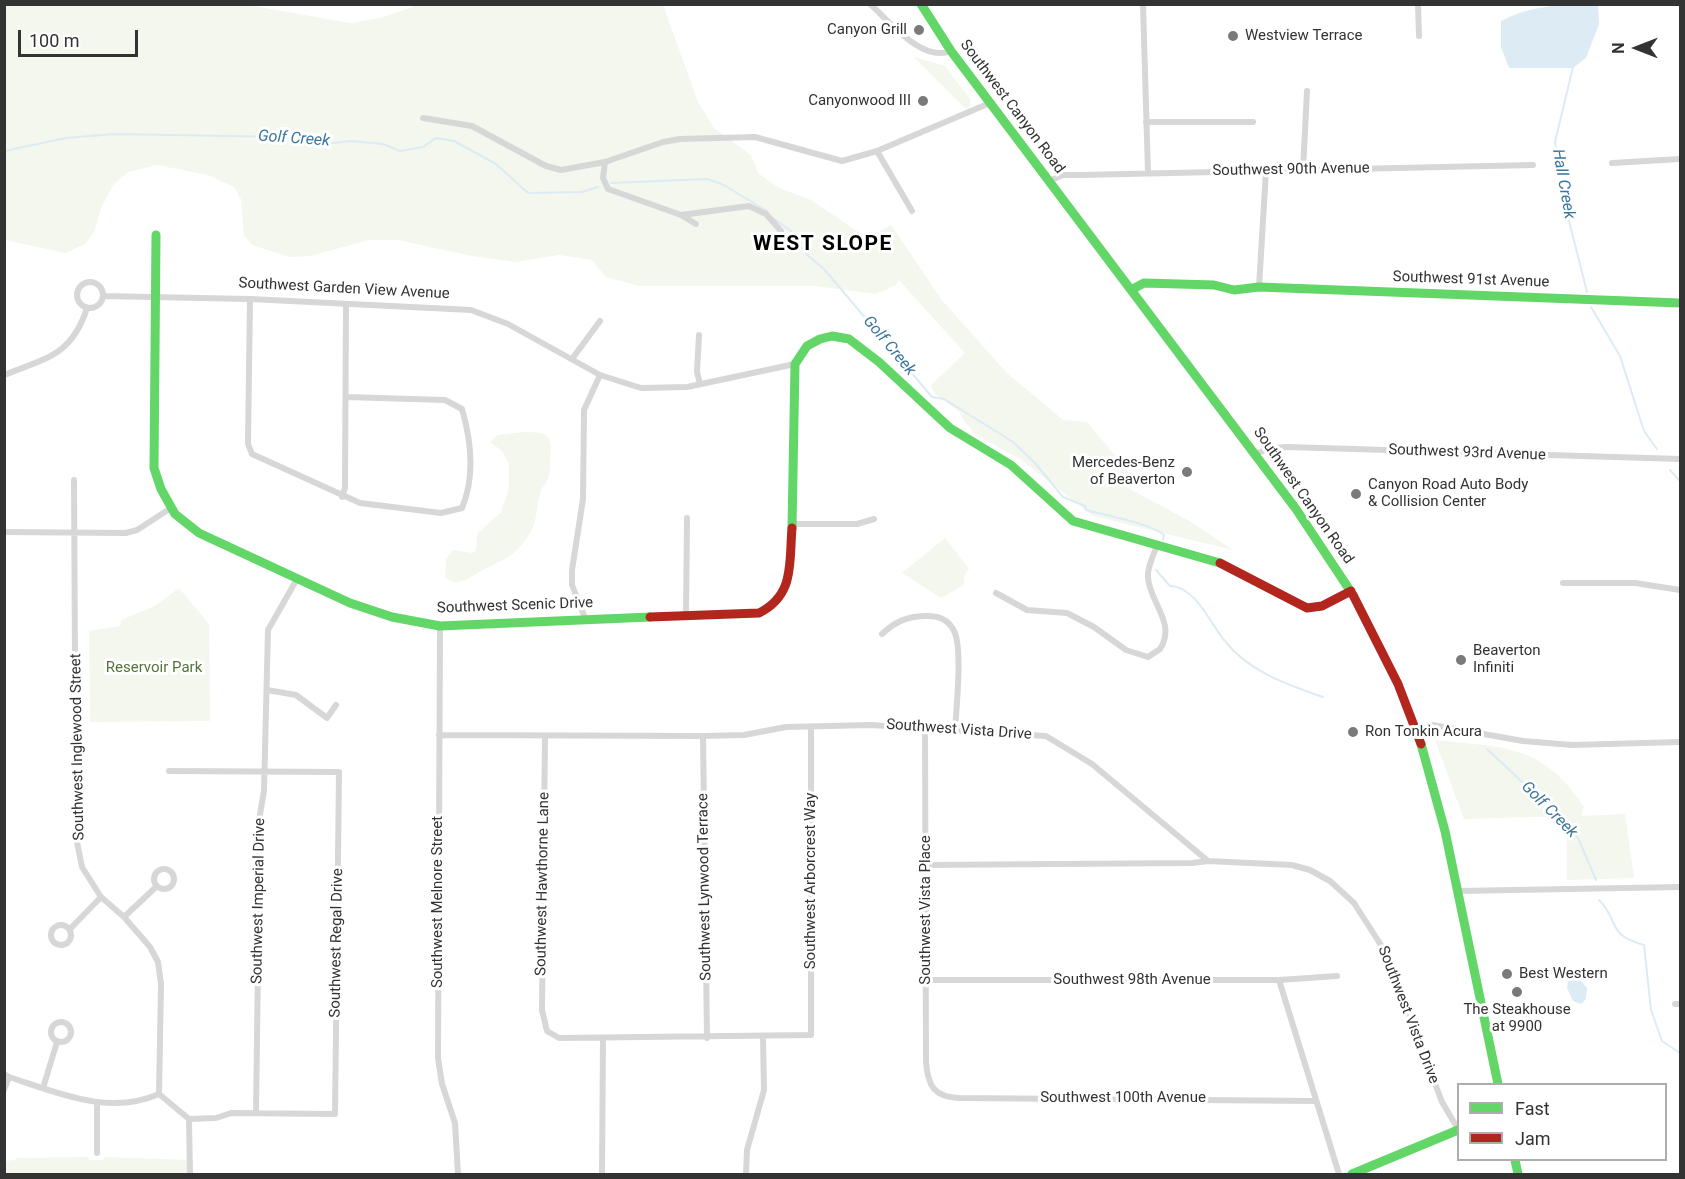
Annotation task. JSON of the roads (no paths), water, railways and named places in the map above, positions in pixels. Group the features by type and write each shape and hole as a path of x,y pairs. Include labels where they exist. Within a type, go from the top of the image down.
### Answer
{"street":[{"path":"870,4 924,50 944,53 951,51"},
{"name":"Southwest Canyon Road","path":"921,4 951,51 1256,454 1323,547 1351,591 1384,654 1416,730 1439,805 1498,1083"},
{"path":"1143,4 1148,173"},
{"path":"1418,4 1419,36"},
{"path":"1303,170 1307,91"},
{"path":"423,118 472,126 555,170 605,162 663,142 680,139 754,137 842,161 877,151 977,111 990,103"},
{"path":"1146,122 1253,122"},
{"path":"877,151 912,212"},
{"path":"1612,163 1680,159"},
{"path":"605,162 603,177 608,189 681,215 696,224"},
{"name":"Southwest 90th Avenue","path":"1049,181 1063,175 1533,165"},
{"path":"1260,287 1266,171"},
{"path":"681,215 749,206 766,214 781,231"},
{"name":"Southwest Scenic Drive","path":"156,235 154,468 157,480 171,508 198,533 350,603 392,617 440,626 585,618 759,613 775,604 787,585 792,524 795,364"},
{"name":"Southwest 91st Avenue","path":"1131,290 1144,283 1221,286 1234,290 1260,287 1680,303"},
{"name":"Southwest Garden View Avenue","path":"87,308 78,299 78,291 84,284 96,284 103,296 250,299 471,310 508,324 600,375 641,388 665,389 700,384 795,364"},
{"path":"4,375 62,351 81,325 87,308 99,305 103,296"},
{"path":"250,299 250,450 257,459 360,504 441,513 462,508 468,493 471,438 462,409 446,400 346,397"},
{"path":"342,497 345,488 346,304"},
{"path":"572,360 600,321"},
{"path":"699,334 697,372 700,384"},
{"path":"795,364 807,346 820,339 832,336 849,339 879,362 950,428 1011,465 1073,520 1230,566 1307,608 1322,606 1351,591"},
{"path":"585,618 572,585 572,570 583,500 584,410 600,375"},
{"name":"Southwest 93rd Avenue","path":"1256,454 1271,448 1288,447 1680,459"},
{"name":"Southwest Inglewood Street","path":"74,480 76,837 82,867 101,897 124,917 150,947 158,962 161,984 159,1094"},
{"path":"4,532 126,533 137,530 171,508"},
{"path":"686,614 687,518"},
{"path":"792,524 857,524 874,519"},
{"path":"996,593 1027,610 1067,613 1094,627 1126,650 1148,657 1160,649 1165,633 1164,620 1148,579 1157,545"},
{"name":"Southwest Imperial Drive","path":"256,1113 260,814 264,771 268,630 297,579"},
{"path":"1563,583 1635,583 1680,590"},
{"path":"882,634 894,623 914,616 937,617 952,626 958,643 955,732"},
{"name":"Southwest Melnore Street","path":"440,626 438,1058 442,1084 455,1123 458,1174"},
{"path":"267,690 296,695 327,718 336,705"},
{"path":"1416,730 1433,725 1523,741 1572,745 1680,742"},
{"name":"Southwest Vista Drive","path":"439,735 703,736 744,735 777,728 812,727 925,728 955,732 1046,736 1092,764 1208,861 1292,865 1310,870 1330,881 1354,903 1386,953 1442,1102 1457,1128"},
{"name":"Southwest Arborcrest Way","path":"763,1037 811,1035 812,727"},
{"name":"Southwest Vista Place","path":"925,728 926,1062 927,1079 933,1091"},
{"name":"Southwest Hawthorne Lane","path":"545,736 542,1011 547,1032 559,1038 603,1038"},
{"name":"Southwest Lynwood Terrace","path":"703,736 707,1038"},
{"path":"169,771 264,771"},
{"name":"Southwest Regal Drive","path":"256,1113 335,1114 339,772 264,771"},
{"path":"926,865 1180,864 1208,861"},
{"path":"124,917 157,886"},
{"path":"1458,891 1680,887"},
{"path":"70,929 101,897"},
{"name":"Southwest 98th Avenue","path":"926,980 1279,980 1337,976"},
{"path":"1279,980 1339,1174"},
{"path":"602,1174 603,1038 763,1037 764,1090 747,1150 746,1174"},
{"path":"43,1088 57,1042"},
{"path":"4,1090 7,1076 97,1103 121,1105 140,1102 159,1094 189,1119 216,1118 231,1113 256,1113"},
{"name":"Southwest 100th Avenue","path":"933,1091 945,1097 959,1098 1315,1101"},
{"path":"97,1103 97,1154"},
{"path":"189,1119 190,1174"},
{"path":"1352,1174 1457,1130"}],"waterway":[{"name":"Hall Creek","path":"1573,67 1555,142 1565,205 1587,292"},
{"name":"Golf Creek","path":"4,151 66,138 114,134 284,137 324,144 351,141 383,144 400,151 423,147 436,138 454,141 496,164 528,193 582,192 598,187"},
{"name":"Golf Creek","path":"611,183 707,179 722,184 767,211"},
{"name":"Golf Creek","path":"773,218 791,231 806,254 824,269 932,397 944,399 1013,442 1035,463 1063,497 1085,506 1086,510 1149,527 1164,535 1163,540"},
{"name":"Hall Creek","path":"1591,307 1620,356 1644,431 1657,449"},
{"name":"Hall Creek","path":"1670,470 1680,481"},
{"name":"Golf Creek","path":"1156,570 1170,586 1187,592 1195,599 1224,640 1245,661 1269,676 1323,697"},
{"name":"Golf Creek","path":"1487,749 1569,826 1579,840 1596,880"},
{"name":"Golf Creek","path":"1599,900 1610,914 1619,932 1624,937 1644,945 1651,1010 1662,1041 1680,1053"}],"place":[{"name":"Canyon Grill","path":"919,30"},
{"name":"Westview Terrace","path":"1233,36"},
{"name":"Canyonwood III","path":"923,101"},
{"name":"Mercedes-Benz of Beaverton","path":"1187,472"},
{"name":"Canyon Road Auto Body & Collision Center","path":"1356,494"},
{"name":"Beaverton Infiniti","path":"1461,660"},
{"name":"Ron Tonkin Acura","path":"1353,732"},
{"name":"Best Western","path":"1507,974"},
{"name":"The Steakhouse at 9900","path":"1517,992"}],"district":[{"name":"WEST SLOPE","path":"823,245"}],"park label":[{"name":"Reservoir Park","path":"154,668"}]}
